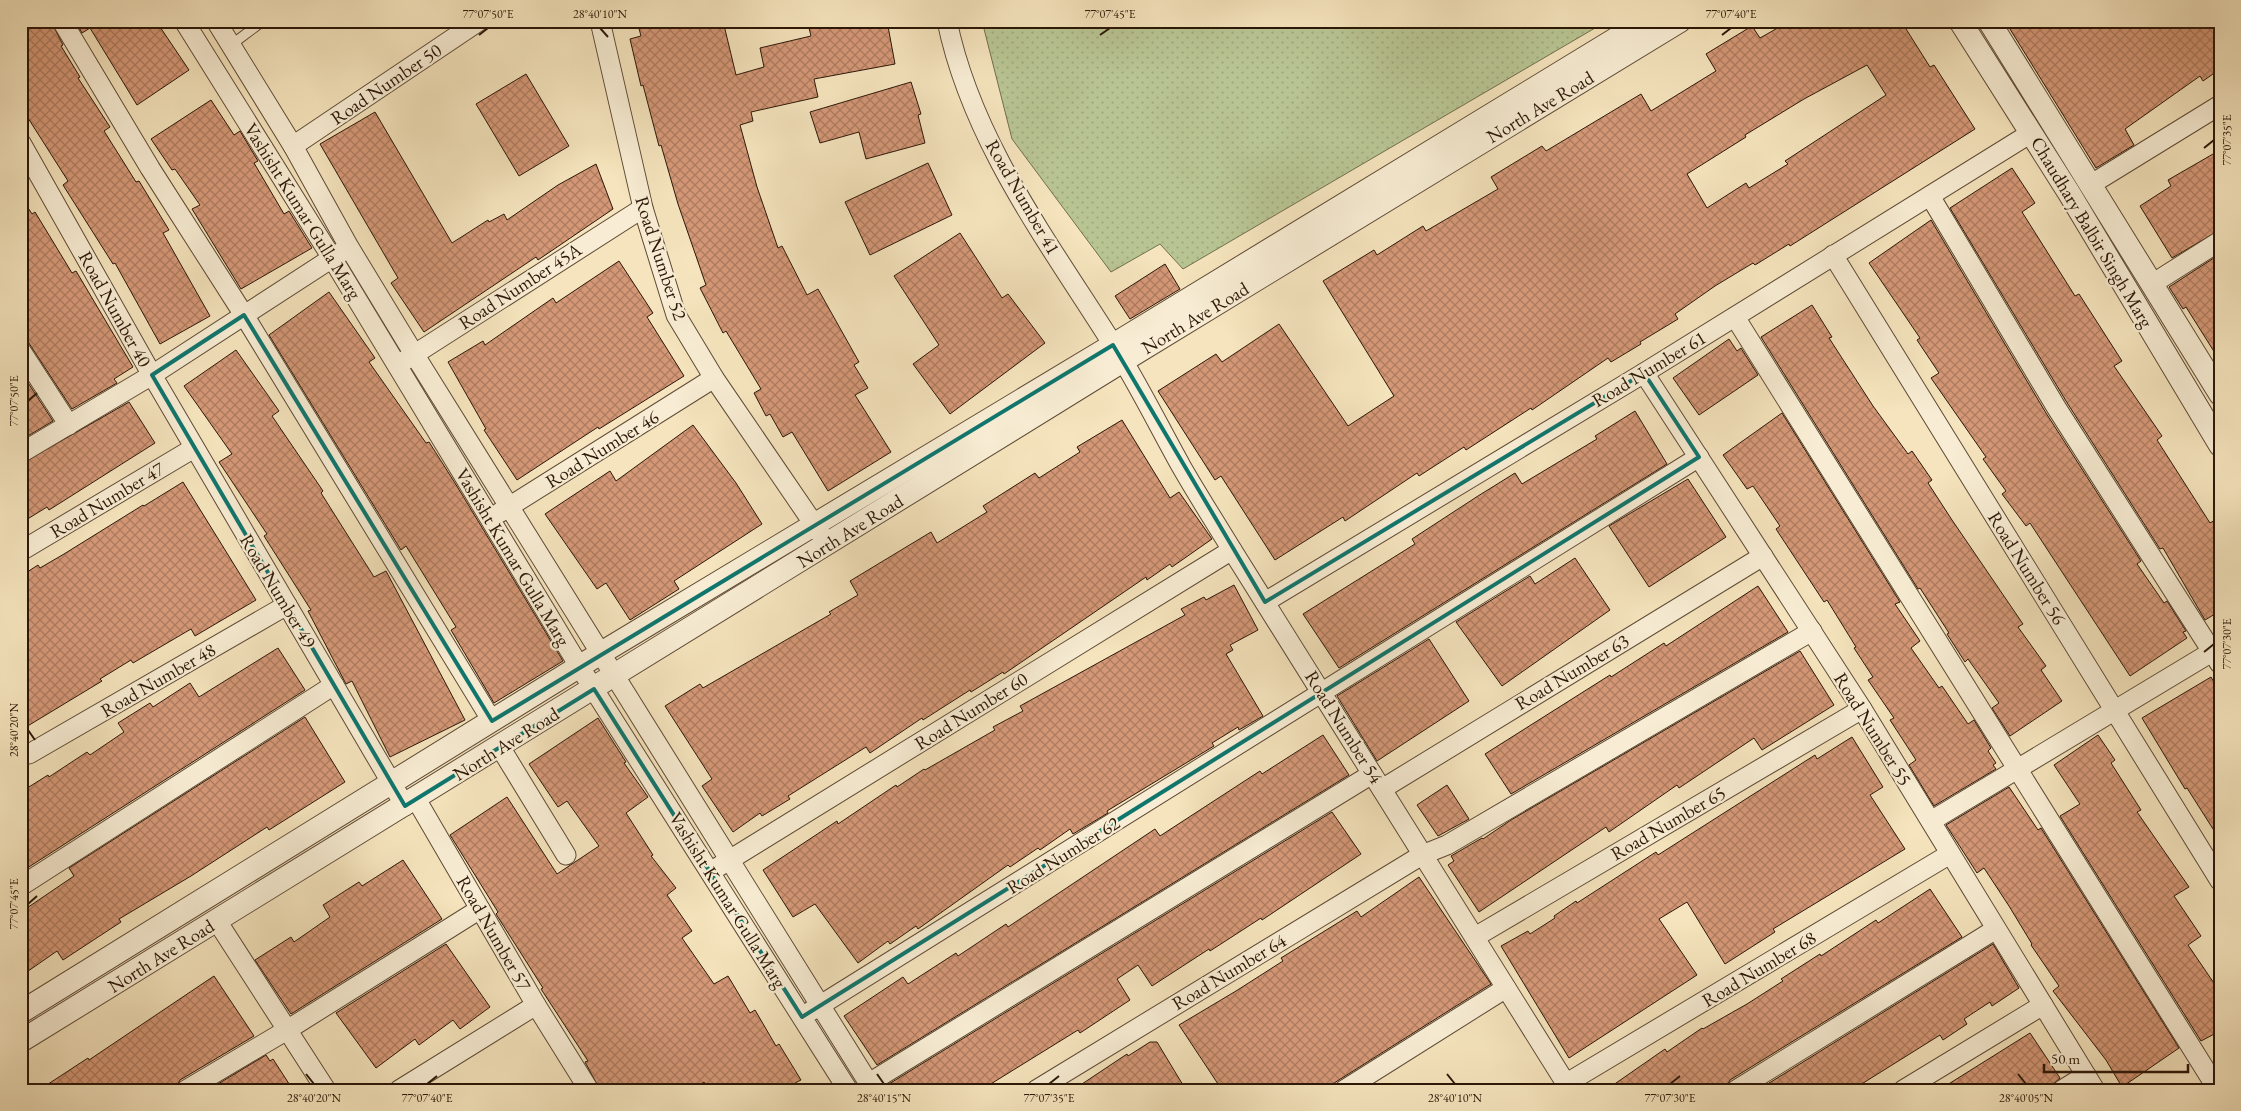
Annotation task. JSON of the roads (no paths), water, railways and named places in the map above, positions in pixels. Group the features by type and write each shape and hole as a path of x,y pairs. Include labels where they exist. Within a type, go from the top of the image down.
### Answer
{"street":[{"path":"62,21 150,168 244,315 492,721"},
{"name":"Vashisht Kumar Gulla Marg","path":"184,21 332,258 579,666 848,1090"},
{"name":"Vashisht Kumar Gulla Marg","path":"216,21 293,146 349,247 414,354 871,1086"},
{"name":"Road Number 50","path":"293,146 479,21"},
{"name":"Road Number 52","path":"600,21 643,208 676,315 714,378 828,544"},
{"name":"Road Number 41","path":"947,21 954,52 975,108 1008,178 1118,353"},
{"path":"21,1012 393,783 601,652 815,524 1118,353 1645,21"},
{"name":"North Ave Road","path":"21,1041 828,544 1118,353 1680,21"},
{"name":"Chaudhary Balbir Singh Marg","path":"1960,21 2069,193 2220,445"},
{"name":"Chaudhary Balbir Singh Marg","path":"1988,21 2220,394"},
{"path":"2090,186 2220,105"},
{"name":"Road Number 61","path":"1265,602 1644,373 2032,133"},
{"name":"Road Number 40","path":"21,143 152,375 349,247"},
{"path":"1930,196 2056,408 2217,654 2115,711 1931,821"},
{"name":"Road Number 45A","path":"397,365 643,208"},
{"path":"2152,284 2220,241"},
{"name":"Road Number 56","path":"1833,255 2220,880"},
{"path":"1735,317 2218,1090"},
{"path":"21,351 68,425"},
{"name":"Road Number 54","path":"1118,353 1182,468 1232,550 1323,692 1422,855 1568,1087"},
{"name":"Road Number 55","path":"1644,373 1862,709 2090,1083"},
{"path":"21,453 152,375"},
{"name":"Road Number 49","path":"152,375 286,605 393,783 411,802"},
{"name":"Road Number 46","path":"490,518 509,508 714,378"},
{"name":"Road Number 47","path":"21,551 194,448"},
{"name":"Road Number 62","path":"802,1017 1699,457"},
{"name":"Road Number 60","path":"710,873 1232,550"},
{"name":"Road Number 63","path":"871,1086 1377,781 1763,556"},
{"name":"Road Number 48","path":"29,754 286,605"},
{"name":"Road Number 64","path":"1036,1090 1422,855 1448,845 1812,631"},
{"path":"21,886 334,685"},
{"name":"Road Number 65","path":"1475,937 1862,709"},
{"path":"500,747 566,855"},
{"name":"Road Number 57","path":"399,1090 536,1005 480,909 411,802"},
{"name":"Road Number 68","path":"1568,1087 1950,854"},
{"path":"186,1090 288,1030 480,909"},
{"path":"217,921 326,1090"},
{"path":"1736,1090 1996,929"},
{"path":"1344,1090 1506,988"},
{"path":"536,1005 590,1090"},
{"path":"1903,1090 2043,1005"},
{"path":"2062,1090 2090,1083"}],"lane":[{"path":"231,45 263,21"}]}
